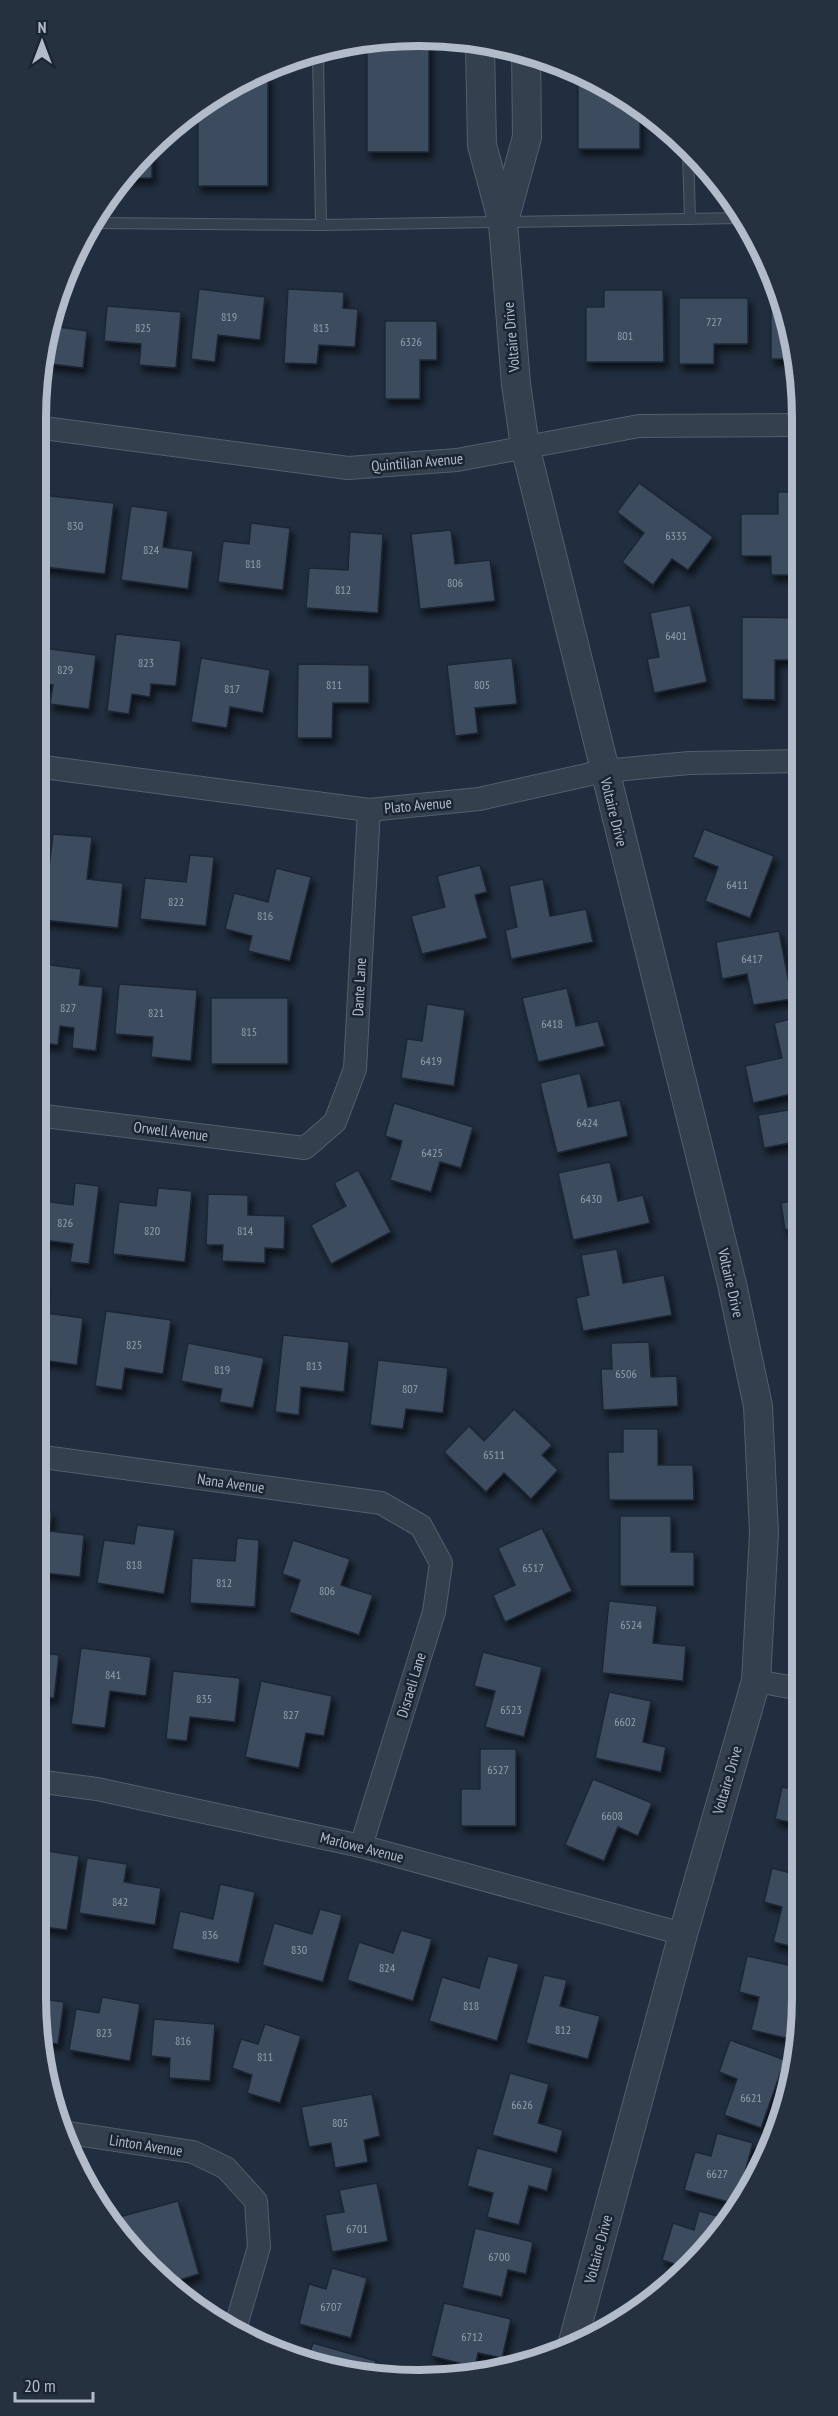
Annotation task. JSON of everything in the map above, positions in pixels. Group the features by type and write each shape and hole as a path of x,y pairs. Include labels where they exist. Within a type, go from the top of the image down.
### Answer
{"street":[{"name":"Voltaire Drive","path":"480,52 482,145 503,223 508,305 525,446 732,1284 758,1406 764,1533 756,1681 683,1934 575,2335"},
{"name":"Voltaire Drive","path":"503,223 527,137 526,62"},
{"name":"Quintilian Avenue","path":"46,428 348,468 457,460 639,426 792,425"},
{"name":"Plato Avenue","path":"46,767 369,810 479,799 604,771 689,763 792,761"},
{"name":"Dante Lane","path":"305,1148 335,1122 355,1069 369,810"},
{"name":"Orwell Avenue","path":"46,1116 305,1148"},
{"name":"Nana Avenue","path":"46,1457 381,1503 421,1526"},
{"name":"Disraeli Lane","path":"361,1846 434,1612 441,1563 421,1526"},
{"path":"756,1681 792,1687"},
{"name":"Marlowe Avenue","path":"46,1782 98,1789 361,1846 683,1934"},
{"name":"Linton Avenue","path":"72,2133 193,2152 226,2168 256,2201 259,2247 237,2322"}],"lane":[{"path":"318,60 321,225"},
{"path":"688,162 690,219"},
{"path":"102,223 321,225 733,218"}],"building":[{"path":"429,46 429,152 367,152 367,50"},
{"path":"268,79 268,186 198,186 198,119 233,96"},
{"path":"578,82 605,96 640,119 640,149 578,149"},
{"path":"152,160 152,178 135,178"},
{"path":"199,289 265,297 260,340 218,335 215,362 191,359"},
{"path":"288,289 344,292 343,308 358,309 355,347 319,345 317,364 284,363"},
{"path":"604,290 663,290 664,362 586,362 586,307 604,307"},
{"path":"771,296 786,359 771,359"},
{"path":"679,298 748,298 748,344 714,344 714,364 679,364"},
{"path":"107,306 181,312 176,368 139,365 141,344 104,341"},
{"path":"385,321 437,321 437,360 420,360 420,399 385,399"},
{"path":"58,327 87,331 83,368 51,364"},
{"path":"639,483 713,537 688,570 672,559 653,585 622,562 644,533 617,512"},
{"path":"778,492 792,492 792,575 771,575 771,556 741,556 741,514 778,514"},
{"path":"46,495 114,503 105,574 46,567"},
{"path":"131,506 168,511 163,547 193,551 188,589 121,580"},
{"path":"251,523 290,528 283,590 218,582 223,541 249,544"},
{"path":"451,530 455,564 490,560 495,601 420,609 411,534"},
{"path":"350,532 383,534 378,613 306,608 309,568 348,570"},
{"path":"690,605 707,682 654,693 647,659 659,657 650,613"},
{"path":"742,617 792,618 792,660 775,660 775,700 742,699"},
{"path":"116,634 181,641 176,686 151,684 150,697 132,694 129,714 107,711"},
{"path":"46,648 96,655 89,709 50,704 53,685 46,684"},
{"path":"201,658 270,670 263,713 230,707 227,728 191,722"},
{"path":"512,658 517,704 475,708 478,733 455,736 447,665"},
{"path":"298,664 369,665 369,703 333,703 332,738 297,738"},
{"path":"704,829 774,856 750,918 705,901 718,867 693,857"},
{"path":"53,834 92,837 87,879 123,883 118,928 46,920 46,894"},
{"path":"190,855 214,857 206,926 140,919 145,878 186,882"},
{"path":"480,865 487,892 475,895 487,938 422,954 411,916 445,907 437,876"},
{"path":"276,868 311,877 290,961 248,951 252,936 225,929 234,893 268,902"},
{"path":"543,879 550,916 586,909 593,942 511,959 505,930 517,927 509,886"},
{"path":"779,931 792,999 753,1005 747,974 722,979 716,942"},
{"path":"46,964 81,969 79,985 103,987 96,1051 72,1048 74,1028 60,1026 58,1045 46,1043"},
{"path":"119,984 197,990 191,1061 151,1057 153,1037 115,1034"},
{"path":"567,988 576,1026 598,1021 605,1046 538,1062 522,998"},
{"path":"211,998 288,998 288,1064 211,1064"},
{"path":"427,1004 465,1010 454,1086 401,1078 407,1039 422,1041"},
{"path":"792,1019 792,1094 753,1103 745,1066 782,1058 774,1023"},
{"path":"580,1073 588,1107 620,1100 628,1136 557,1153 540,1083"},
{"path":"394,1103 473,1127 461,1168 440,1162 431,1192 390,1180 402,1141 385,1136"},
{"path":"792,1109 792,1143 764,1148 758,1115"},
{"path":"610,1162 618,1201 643,1195 650,1223 573,1240 558,1173"},
{"path":"358,1170 391,1232 331,1264 311,1225 346,1206 334,1183"},
{"path":"75,1183 99,1186 89,1264 70,1262 73,1244 46,1240 46,1201 73,1205"},
{"path":"158,1188 192,1191 185,1262 113,1254 119,1202 156,1206"},
{"path":"208,1194 248,1195 248,1215 285,1216 284,1249 265,1248 265,1263 222,1261 223,1245 206,1245"},
{"path":"792,1201 792,1229 785,1230 781,1203"},
{"path":"617,1249 623,1283 664,1275 672,1315 583,1331 576,1298 589,1295 581,1255"},
{"path":"106,1311 171,1320 163,1374 125,1368 122,1390 95,1386"},
{"path":"46,1313 83,1318 77,1365 46,1361"},
{"path":"283,1335 349,1342 344,1392 301,1387 299,1415 275,1412"},
{"path":"649,1342 651,1377 677,1376 678,1406 603,1410 601,1369 612,1369 611,1343"},
{"path":"188,1343 264,1358 253,1408 219,1402 222,1389 181,1381"},
{"path":"378,1360 448,1368 443,1413 406,1409 403,1429 370,1425"},
{"path":"514,1409 552,1445 542,1455 558,1470 531,1499 504,1473 486,1492 444,1452 469,1426 484,1441"},
{"path":"623,1429 658,1429 658,1465 693,1465 694,1500 609,1500 608,1452 623,1452"},
{"path":"46,1511 52,1512 50,1531 84,1535 80,1577 46,1573"},
{"path":"620,1516 671,1516 671,1552 694,1552 694,1586 620,1586"},
{"path":"137,1525 175,1530 164,1594 97,1583 104,1540 134,1544"},
{"path":"542,1528 572,1591 505,1622 493,1595 515,1585 498,1548"},
{"path":"237,1538 259,1540 255,1607 190,1603 192,1558 235,1561"},
{"path":"293,1540 350,1559 341,1585 373,1595 359,1635 289,1612 300,1580 282,1574"},
{"path":"609,1601 657,1606 653,1643 686,1646 683,1681 602,1673"},
{"path":"81,1648 151,1657 146,1696 110,1691 105,1728 71,1724"},
{"path":"483,1652 542,1667 524,1737 485,1727 495,1691 474,1686"},
{"path":"46,1653 59,1655 54,1698 46,1697"},
{"path":"173,1671 240,1678 235,1722 190,1717 187,1741 166,1739"},
{"path":"261,1681 332,1696 324,1736 306,1733 299,1768 245,1757"},
{"path":"609,1692 651,1701 643,1742 666,1747 661,1772 595,1758"},
{"path":"480,1749 516,1749 516,1826 461,1826 461,1789 480,1789"},
{"path":"593,1779 652,1803 638,1836 618,1827 604,1861 565,1845"},
{"path":"782,1787 792,1789 792,1823 775,1819"},
{"path":"46,1851 79,1856 67,1930 46,1927"},
{"path":"87,1858 127,1864 124,1882 161,1888 155,1925 79,1913"},
{"path":"772,1868 792,1873 792,1947 773,1942 782,1907 764,1902"},
{"path":"220,1884 255,1892 239,1963 172,1949 180,1911 213,1919"},
{"path":"320,1909 342,1915 323,1982 262,1965 274,1923 312,1934"},
{"path":"401,1930 432,1939 413,2001 347,1980 359,1942 393,1953"},
{"path":"488,1956 519,1964 497,2041 429,2021 442,1977 479,1988"},
{"path":"747,1956 792,1966 789,2039 751,2030 759,1997 739,1992"},
{"path":"544,1975 567,1980 560,2006 600,2016 588,2059 526,2043"},
{"path":"102,1997 140,2004 130,2061 69,2050 76,2009 99,2013"},
{"path":"46,1999 64,2002 58,2044 50,2043"},
{"path":"154,2019 215,2024 210,2081 169,2078 170,2058 151,2056"},
{"path":"265,2024 301,2036 280,2103 247,2093 252,2075 232,2068 241,2039 258,2044"},
{"path":"730,2040 785,2060 761,2128 724,2115 737,2079 719,2072"},
{"path":"510,2073 549,2084 538,2123 563,2130 557,2153 492,2135"},
{"path":"372,2094 380,2136 364,2140 368,2162 335,2168 331,2143 309,2147 301,2107"},
{"path":"717,2133 753,2143 742,2183 730,2202 684,2190 695,2152 711,2156"},
{"path":"477,2148 553,2168 547,2191 529,2186 519,2225 487,2217 493,2193 467,2186"},
{"path":"377,2183 388,2241 332,2252 325,2215 344,2212 339,2190"},
{"path":"178,2201 199,2274 177,2281 139,2243 118,2217"},
{"path":"699,2211 720,2217 677,2265 662,2260 673,2223 694,2230"},
{"path":"475,2228 533,2242 526,2274 508,2270 502,2297 462,2288"},
{"path":"332,2268 367,2278 351,2338 299,2324 309,2284 326,2289"},
{"path":"444,2303 511,2319 502,2358 478,2353 475,2365 470,2366 431,2356"},
{"path":"313,2343 376,2361 375,2367 310,2353"}]}
